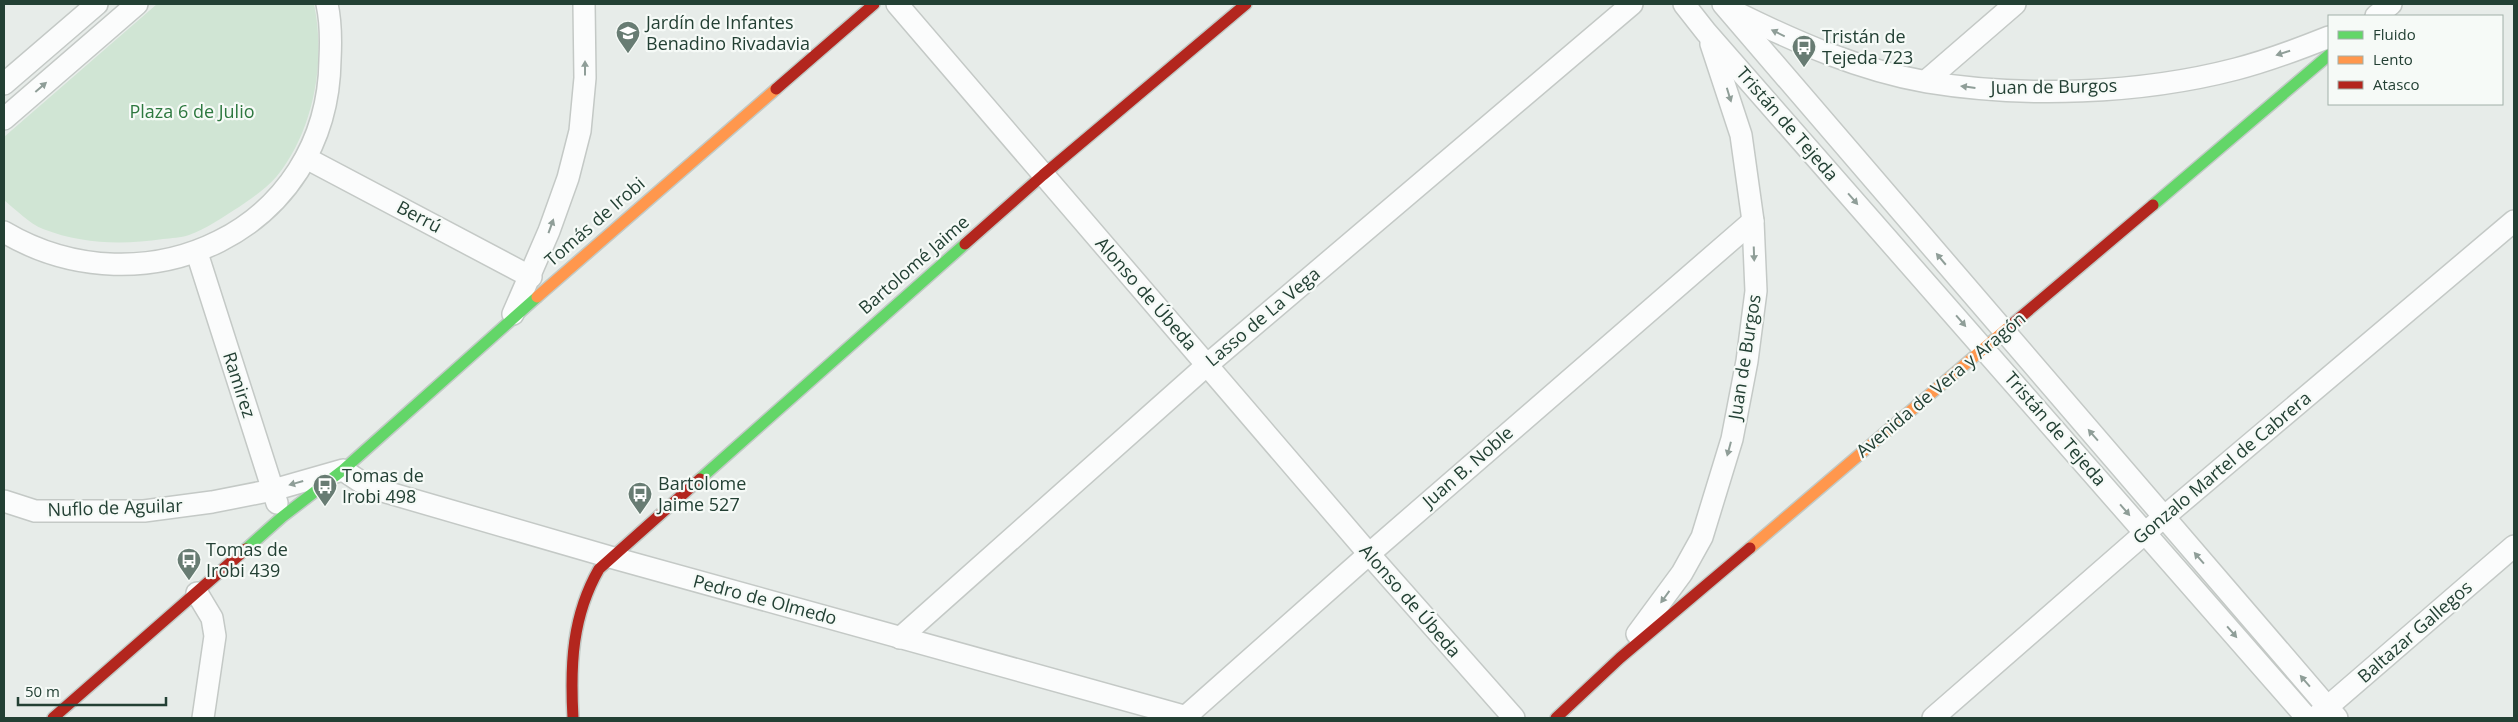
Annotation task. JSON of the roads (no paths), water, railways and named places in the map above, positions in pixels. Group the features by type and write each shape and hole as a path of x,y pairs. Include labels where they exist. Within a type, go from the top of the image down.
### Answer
{"street":[{"path":"4,84 97,4"},
{"path":"4,119 136,4"},
{"path":"4,232 22,243 53,256 95,264 126,265 162,262 197,253 228,238 272,205 289,185 306,158 323,115 328,93 331,34 327,4"},
{"path":"511,319 531,277 568,178 580,131 585,78 584,4"},
{"name":"Tomás de Irobi","path":"197,593 282,517 343,470 511,319 874,4"},
{"name":"Alonso de Úbeda","path":"897,4 1369,554 1514,718"},
{"name":"Bartolomé Jaime","path":"573,718 570,677 571,649 580,603 598,568 1043,175 1246,4"},
{"name":"Lasso de La Vega","path":"900,638 1207,365 1632,4"},
{"name":"Tristán de Tejeda","path":"1684,4 1706,32 1984,347 2307,718"},
{"path":"1926,82 2015,4"},
{"path":"2377,15 2391,4"},
{"name":"Tristán de Tejeda","path":"1725,6 2164,518 2327,714"},
{"name":"Juan de Burgos","path":"1725,6 1799,43 1883,71 1926,82 1978,88 2032,91 2113,88 2186,80 2236,69 2328,37"},
{"name":"Juan de Burgos","path":"1620,658 1682,573 1702,537 1718,490 1732,439 1756,291 1753,221 1741,135 1706,32"},
{"name":"Avenida de Vera y Aragón","path":"1556,718 1620,658 2328,57"},
{"name":"Berrú","path":"306,158 531,277"},
{"name":"Juan B. Noble","path":"1187,718 1369,554 1753,221"},
{"name":"Gonzalo Martel de Cabrera","path":"1933,718 2145,533 2514,221"},
{"name":"Ramirez","path":"197,253 282,517"},
{"name":"Pedro de Olmedo","path":"343,470 361,482 379,490 610,558 1187,718"},
{"name":"Nuflo de Aguilar","path":"4,501 35,510 144,510 212,502 272,490 343,470"},
{"name":"Baltazar Gallegos","path":"2327,714 2514,546"},
{"path":"53,718 197,593 212,618 215,636 203,718"}],"place":[{"name":"Jardín de Infantes Benadino Rivadavia","path":"628,54"},
{"name":"Tristán de Tejeda 723","path":"1804,68"},
{"name":"Tomas de Irobi 498","path":"325,507"},
{"name":"Bartolome Jaime 527","path":"640,515"},
{"name":"Tomas de Irobi 439","path":"189,581"}],"park label":[{"name":"Plaza 6 de Julio","path":"192,112"}]}
